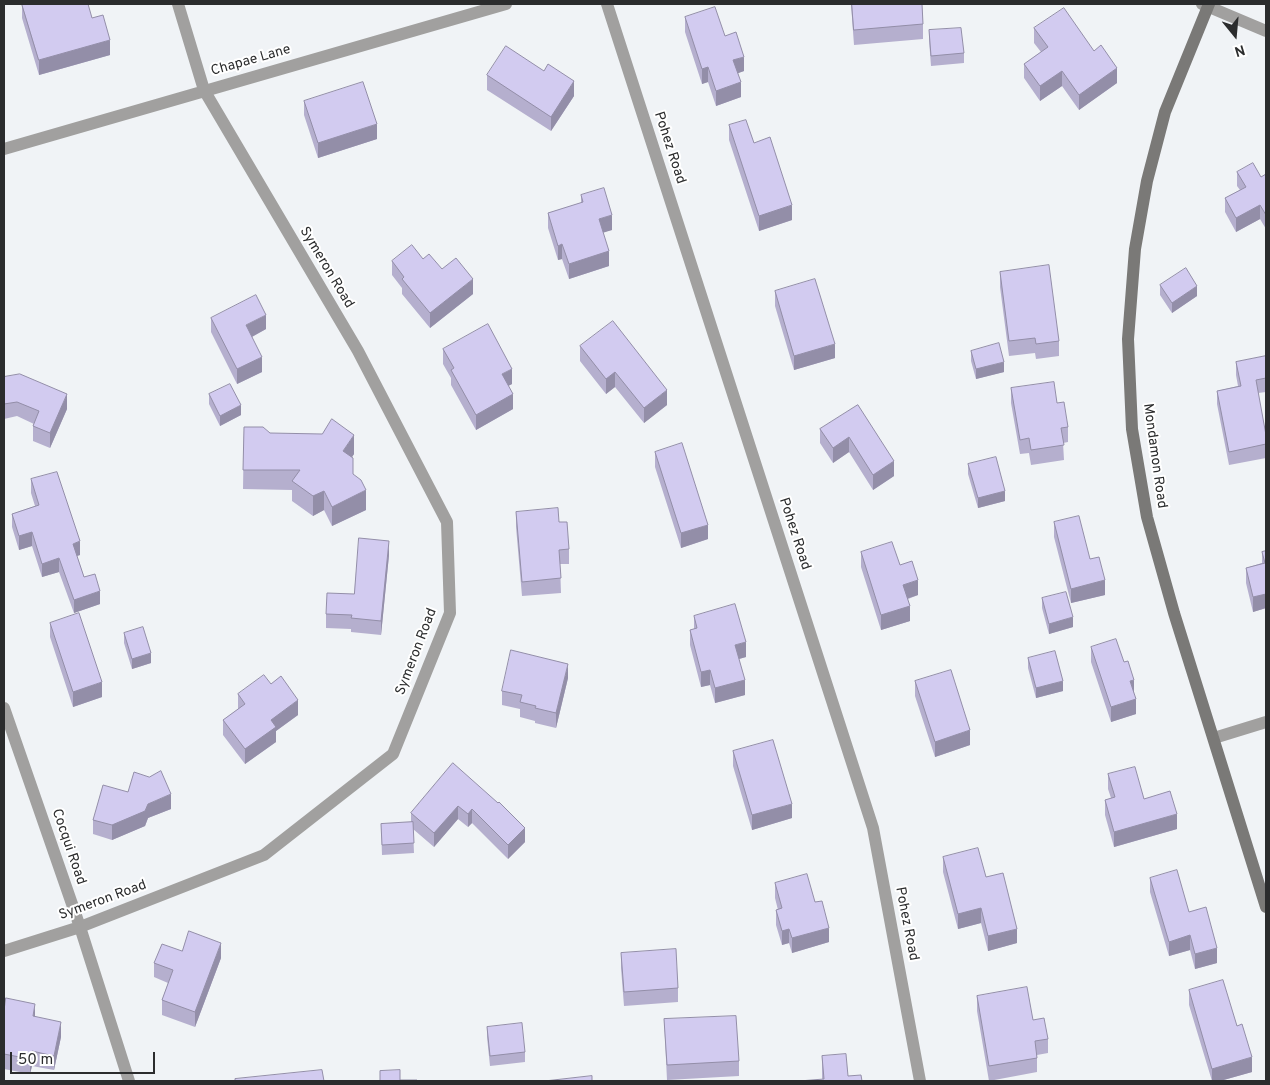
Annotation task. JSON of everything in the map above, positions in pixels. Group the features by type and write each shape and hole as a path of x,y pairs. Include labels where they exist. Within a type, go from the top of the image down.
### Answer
{"street":[{"name":"Symeron Road","path":"4,951 80,927 264,855 393,754 450,613 447,522 358,351 204,90 178,4"},
{"name":"Chapae Lane","path":"4,149 506,4"},
{"name":"Pohez Road","path":"607,4 873,828 920,1081"},
{"path":"1206,4 1266,31"},
{"name":"Mondamon Road","path":"1206,4 1165,112 1147,181 1135,249 1128,339 1132,429 1148,517 1174,613 1266,907"},
{"name":"Cocqui Road","path":"4,708 80,927 130,1081"},
{"path":"1214,738 1266,722"}],"building":[{"path":"22,4 88,4 92,18 103,15 110,40 39,60"},
{"path":"852,4 922,4 923,24 854,30"},
{"path":"715,7 725,36 736,32 744,57 733,60 741,82 716,91 708,67 702,69 685,17"},
{"path":"1064,8 1094,51 1101,45 1117,68 1079,95 1062,71 1040,86 1024,64 1048,47 1034,28"},
{"path":"961,28 964,53 931,56 929,30"},
{"path":"506,46 544,71 548,64 574,81 551,117 487,75"},
{"path":"363,82 377,124 318,143 304,101"},
{"path":"746,120 754,143 770,137 792,205 759,216 729,125"},
{"path":"1253,163 1261,177 1266,174 1266,215 1260,205 1236,218 1225,198 1246,187 1237,172"},
{"path":"604,188 612,215 599,219 609,251 569,264 562,244 558,246 548,213 583,202 581,195"},
{"path":"412,245 423,259 429,254 442,269 456,258 473,279 430,313 402,279 404,277 392,261"},
{"path":"1049,265 1059,341 1036,344 1035,338 1009,341 1000,272"},
{"path":"1186,268 1197,286 1172,303 1160,285"},
{"path":"815,279 835,344 794,356 775,291"},
{"path":"256,295 266,315 246,325 262,357 237,369 211,318"},
{"path":"613,321 667,390 644,408 615,372 606,379 580,346"},
{"path":"488,324 512,369 502,374 513,394 476,415 451,370 454,368 443,349"},
{"path":"999,343 1004,362 976,369 971,351"},
{"path":"1266,356 1266,378 1256,380 1266,444 1229,452 1217,391 1241,386 1236,362"},
{"path":"20,374 67,394 50,433 33,426 39,411 17,402 4,404 4,377"},
{"path":"1054,382 1057,403 1064,402 1068,427 1061,428 1064,445 1031,450 1029,438 1020,440 1011,388"},
{"path":"230,384 241,405 220,416 209,394"},
{"path":"858,405 894,461 873,475 849,437 833,448 820,429"},
{"path":"332,419 354,435 343,451 353,458 353,474 361,480 366,490 332,507 324,491 313,496 292,481 300,470 243,470 244,427 263,427 270,433 322,434"},
{"path":"682,443 708,525 681,533 655,452"},
{"path":"996,457 1005,491 978,498 968,464"},
{"path":"57,472 80,541 73,544 84,577 95,574 100,591 74,600 59,558 42,564 32,532 19,536 12,514 39,505 31,479"},
{"path":"558,508 559,522 567,522 569,549 559,550 561,578 522,582 516,512"},
{"path":"1079,516 1090,559 1099,557 1105,580 1071,589 1054,522"},
{"path":"359,538 389,541 381,621 351,618 352,615 326,614 327,593 354,594"},
{"path":"892,542 900,565 912,561 918,580 903,585 910,606 881,615 861,552"},
{"path":"1266,551 1266,594 1253,597 1246,568 1265,563 1262,552"},
{"path":"1066,592 1073,617 1049,624 1042,598"},
{"path":"735,604 746,642 735,645 745,680 715,688 710,670 701,672 690,630 697,628 694,616"},
{"path":"79,613 102,682 73,692 50,623"},
{"path":"143,627 151,653 132,659 124,633"},
{"path":"1116,639 1124,662 1128,661 1134,680 1130,681 1136,699 1111,707 1091,647"},
{"path":"511,650 568,664 556,713 520,702 522,695 502,691"},
{"path":"1055,651 1063,681 1036,688 1028,658"},
{"path":"951,670 970,730 935,742 915,681"},
{"path":"264,675 271,684 281,676 298,700 271,720 276,727 245,749 223,720 245,704 238,694"},
{"path":"773,740 792,804 752,815 733,751"},
{"path":"453,763 499,802 525,828 508,845 472,809 468,814 458,806 434,833 411,813"},
{"path":"1135,767 1144,799 1170,791 1177,814 1114,832 1105,800 1115,797 1108,774"},
{"path":"161,771 171,794 148,804 145,811 112,825 93,820 103,785 128,792 134,772 149,777"},
{"path":"413,822 414,843 382,845 381,824"},
{"path":"978,848 986,877 1003,873 1017,929 988,936 981,908 958,914 943,857"},
{"path":"1177,870 1189,912 1206,907 1217,948 1195,954 1190,935 1169,942 1150,878"},
{"path":"807,874 815,902 822,901 829,928 792,938 789,929 782,931 776,910 782,908 775,883"},
{"path":"189,931 221,943 195,1012 162,1000 173,970 154,963 162,944 182,951"},
{"path":"676,949 678,988 624,992 621,953"},
{"path":"1223,980 1237,1026 1242,1024 1252,1057 1212,1069 1189,990"},
{"path":"1027,987 1033,1020 1044,1018 1048,1039 1035,1041 1037,1058 989,1066 977,996"},
{"path":"6,998 35,1004 33,1016 61,1022 54,1056 32,1051 30,1059 4,1054 4,1011"},
{"path":"736,1016 739,1061 667,1065 664,1019"},
{"path":"522,1023 525,1052 490,1056 487,1027"},
{"path":"846,1054 848,1076 861,1075 862,1081 799,1081 824,1079 822,1056"},
{"path":"322,1070 324,1081 235,1081 235,1079"},
{"path":"400,1070 400,1080 417,1080 417,1081 380,1081 380,1071"},
{"path":"592,1076 592,1081 545,1081"}]}
